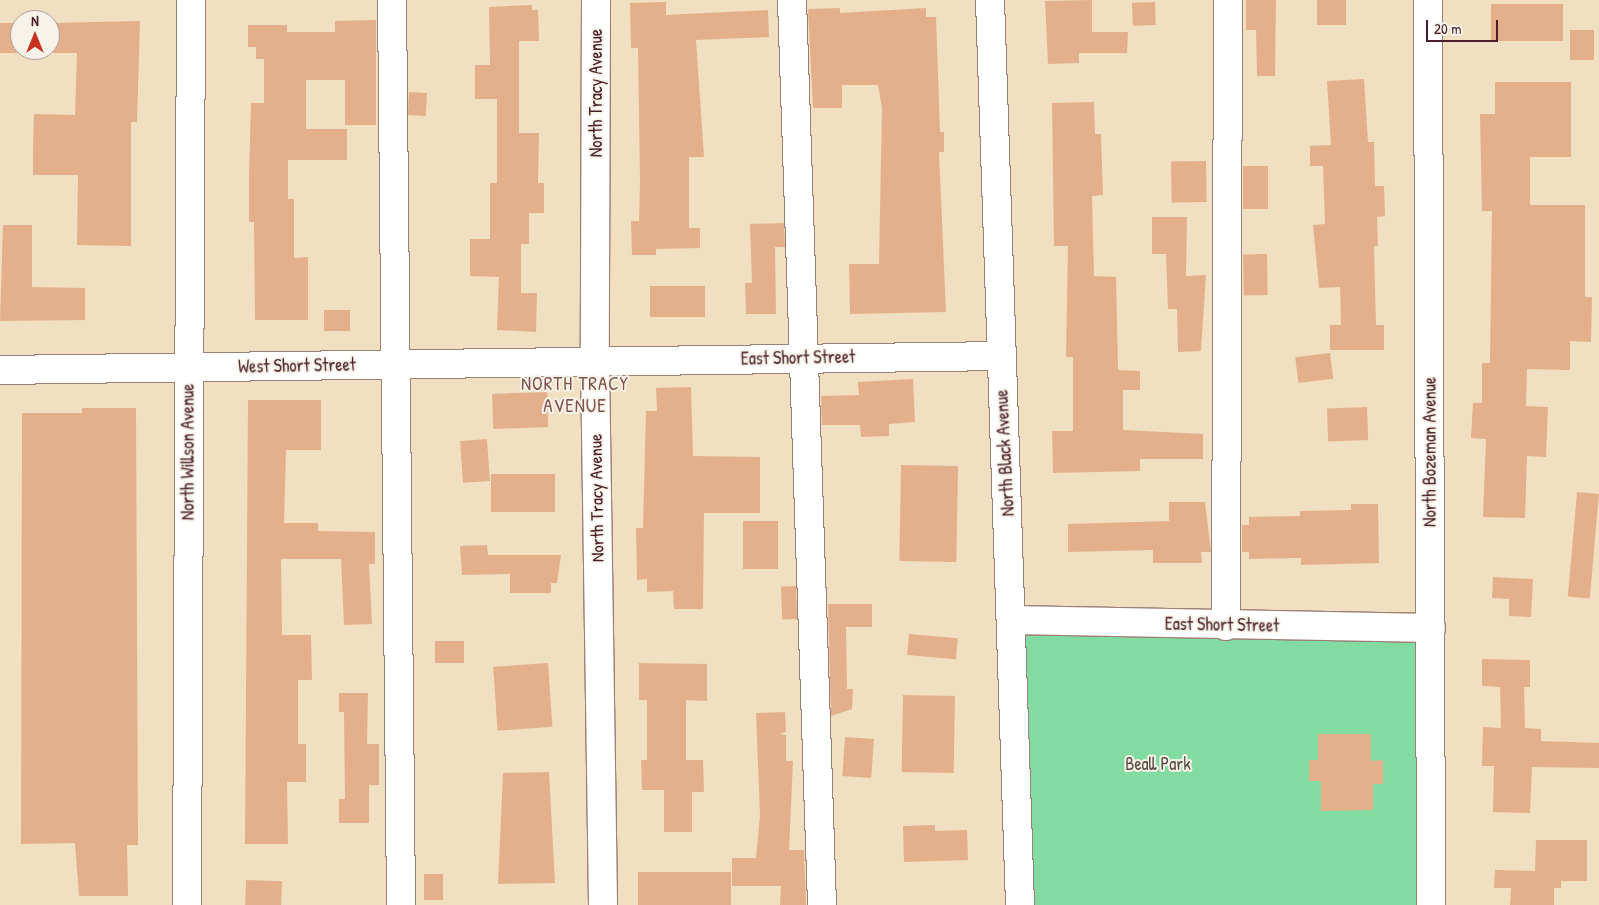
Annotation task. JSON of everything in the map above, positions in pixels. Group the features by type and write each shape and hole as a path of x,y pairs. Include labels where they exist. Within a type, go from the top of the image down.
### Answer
{"street":[{"name":"North Willson Avenue","path":"187,905 191,0"},
{"path":"392,0 401,905"},
{"name":"North Tracy Avenue","path":"596,0 595,363 603,905"},
{"path":"792,0 822,905"},
{"name":"North Black Avenue","path":"990,0 1000,356 1013,620 1020,905"},
{"path":"1226,626 1228,0"},
{"name":"North Bozeman Avenue","path":"1428,0 1431,905"},
{"name":"East Short Street","path":"595,363 805,357 1000,356"},
{"name":"West Short Street","path":"0,370 595,363"},
{"name":"East Short Street","path":"1013,620 1226,626 1430,628"}],"green space":[{"name":"Beall Park","path":"1013,620 1431,627 1426,905 1008,905"}],"building":[{"path":"1092,0 1092,32 1128,32 1127,53 1079,53 1079,63 1048,64 1045,1"},
{"path":"1246,0 1276,0 1275,76 1257,76 1256,30 1246,30"},
{"path":"1317,0 1346,0 1346,25 1317,25"},
{"path":"666,2 666,15 768,10 769,37 696,40 704,157 689,157 689,228 700,228 700,248 656,249 656,255 632,255 631,221 639,221 640,182 638,48 631,48 630,3"},
{"path":"1155,2 1156,25 1133,26 1132,3"},
{"path":"1491,4 1563,4 1563,41 1491,41"},
{"path":"532,5 532,10 538,10 539,41 519,41 519,133 539,133 538,183 544,183 544,213 529,213 529,244 521,244 521,293 537,293 536,332 497,330 499,277 470,276 470,239 490,239 490,183 497,183 497,99 475,99 475,65 490,65 489,7"},
{"path":"840,8 840,13 926,8 926,17 936,17 940,132 944,132 944,152 939,152 946,312 850,314 849,264 879,264 882,108 878,85 842,85 842,108 813,108 808,9"},
{"path":"376,20 376,125 345,125 345,80 306,80 306,129 347,129 347,160 288,160 288,199 294,199 294,258 308,257 308,320 255,320 254,222 249,222 251,103 264,103 264,59 256,59 256,47 248,47 248,25 287,25 287,32 335,32 335,21"},
{"path":"140,21 137,122 131,122 131,246 77,245 78,175 33,175 34,114 75,115 77,53 60,53 60,23"},
{"path":"0,23 10,23 10,53 0,53"},
{"path":"1570,30 1594,30 1594,60 1570,60"},
{"path":"1364,79 1368,142 1374,142 1375,186 1384,186 1385,216 1377,217 1378,246 1374,246 1376,325 1384,325 1384,350 1330,350 1330,325 1341,325 1340,287 1319,288 1313,225 1325,224 1323,166 1310,166 1310,146 1331,145 1327,81"},
{"path":"1495,82 1571,82 1571,157 1530,157 1530,205 1585,205 1585,297 1592,297 1591,342 1570,341 1570,370 1527,369 1526,406 1548,407 1546,457 1527,456 1525,518 1483,517 1486,439 1471,438 1473,403 1482,403 1482,363 1490,363 1492,211 1482,211 1480,114 1495,114"},
{"path":"409,92 427,93 426,116 408,115"},
{"path":"1094,102 1095,134 1101,134 1103,195 1092,196 1094,276 1116,277 1118,370 1140,371 1140,390 1123,390 1123,430 1203,434 1203,459 1140,459 1140,471 1053,473 1052,431 1073,431 1073,357 1066,357 1068,246 1054,246 1052,103"},
{"path":"1206,161 1207,202 1172,203 1171,162"},
{"path":"1243,166 1268,166 1268,209 1243,209"},
{"path":"1152,217 1187,217 1186,276 1206,275 1201,351 1178,352 1177,309 1168,309 1166,254 1152,254"},
{"path":"784,223 785,247 775,247 776,314 746,314 745,283 752,283 750,224"},
{"path":"3,225 32,225 32,287 85,288 85,320 0,321"},
{"path":"1243,254 1267,254 1268,295 1244,295"},
{"path":"650,286 705,286 705,317 650,317"},
{"path":"324,310 350,310 350,331 324,331"},
{"path":"1330,353 1333,379 1298,383 1295,357"},
{"path":"913,379 915,422 889,424 889,436 861,437 860,425 822,425 821,396 859,395 858,382"},
{"path":"691,387 693,456 760,457 760,513 704,513 703,609 674,609 673,591 647,592 647,579 637,580 636,528 643,528 646,411 657,411 656,388"},
{"path":"547,392 548,427 493,429 492,394"},
{"path":"248,400 321,400 321,450 286,450 284,523 318,523 318,531 375,532 375,564 369,564 372,624 344,625 341,559 281,559 282,635 311,635 312,680 298,680 298,744 306,744 306,782 287,782 288,844 245,844"},
{"path":"1367,407 1368,440 1328,441 1327,408"},
{"path":"82,408 136,408 138,845 127,845 128,896 79,896 75,843 21,844 22,413 82,413"},
{"path":"487,439 490,481 463,483 460,441"},
{"path":"901,465 958,466 956,562 899,561"},
{"path":"491,474 555,474 555,512 491,512"},
{"path":"1577,492 1599,494 1590,599 1568,597"},
{"path":"1169,502 1205,502 1211,552 1201,552 1202,563 1153,563 1153,550 1068,552 1068,524 1169,521"},
{"path":"1351,504 1378,504 1379,563 1301,565 1301,558 1249,559 1249,552 1242,552 1242,525 1249,525 1249,517 1300,516 1300,511 1351,510"},
{"path":"743,521 778,521 778,569 743,569"},
{"path":"487,545 488,555 561,555 557,583 551,583 551,593 510,593 510,574 462,575 460,546"},
{"path":"1493,577 1533,579 1531,617 1509,616 1509,599 1492,598"},
{"path":"796,586 797,619 782,620 781,587"},
{"path":"828,604 872,604 872,627 846,627 847,689 853,689 852,709 831,716"},
{"path":"909,634 958,638 956,659 907,655"},
{"path":"435,641 464,641 464,663 435,663"},
{"path":"1482,659 1530,660 1530,687 1524,687 1525,728 1541,729 1541,741 1599,743 1599,768 1532,767 1530,813 1493,812 1494,766 1482,766 1483,727 1501,728 1500,687 1482,686"},
{"path":"548,663 552,727 498,731 493,667"},
{"path":"639,663 707,664 707,701 686,700 686,760 703,760 704,792 692,792 692,832 664,832 664,790 642,790 641,760 647,760 647,700 639,700"},
{"path":"339,693 368,693 367,744 379,744 379,785 369,785 369,823 339,823 339,799 345,799 344,712 339,712"},
{"path":"903,695 955,696 954,773 902,772"},
{"path":"785,712 786,732 779,734 786,735 786,761 793,761 789,850 804,850 806,905 780,905 781,886 732,886 732,858 756,858 760,815 756,713"},
{"path":"1318,734 1371,734 1371,761 1383,760 1383,784 1373,784 1373,810 1321,811 1321,781 1309,781 1309,760 1318,760"},
{"path":"845,737 874,739 871,778 842,776"},
{"path":"549,772 555,883 498,884 503,773"},
{"path":"935,825 935,831 967,830 968,860 904,862 903,826"},
{"path":"1536,840 1587,840 1587,881 1561,881 1561,888 1554,888 1554,905 1510,905 1511,888 1494,888 1495,870 1535,871"},
{"path":"638,872 731,872 731,905 638,905"},
{"path":"424,874 443,874 443,900 424,900"},
{"path":"246,880 282,881 281,905 245,905"}],"district":[{"name":"NORTH TRACY AVENUE","path":"575,395"}]}
